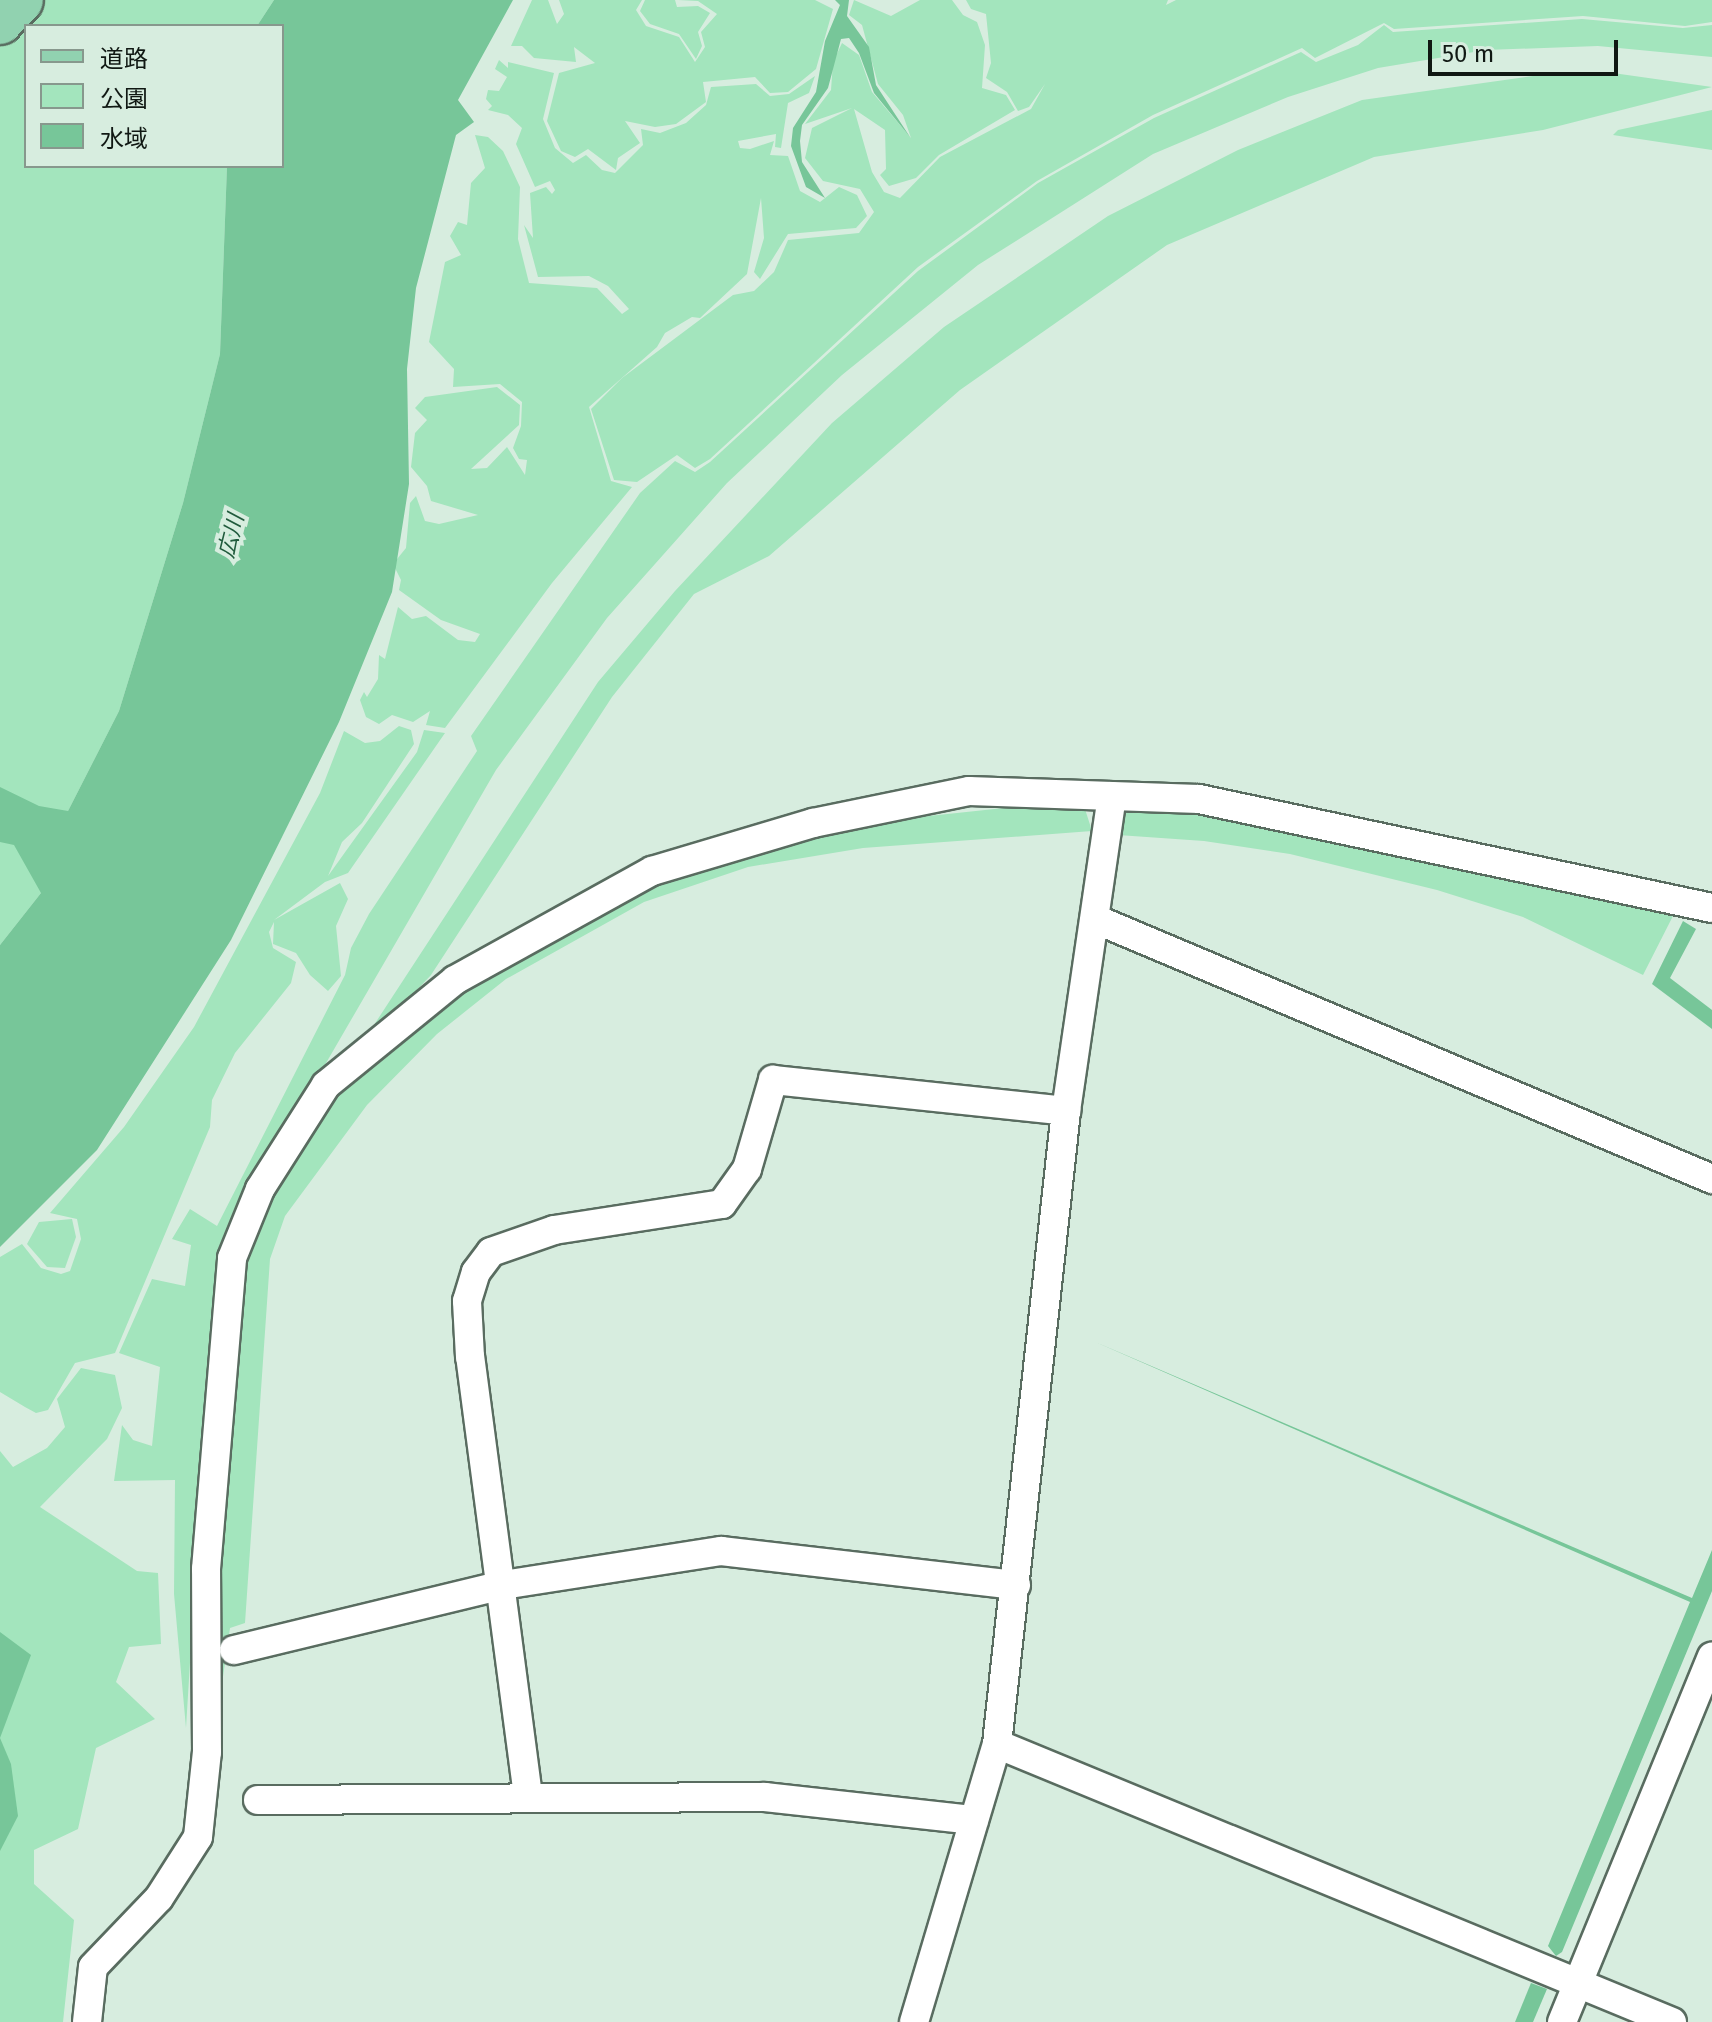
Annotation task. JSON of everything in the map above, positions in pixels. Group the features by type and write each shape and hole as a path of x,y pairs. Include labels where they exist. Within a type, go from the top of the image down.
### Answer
{"main road":[{"path":"0,22 21,0"}],"street":[{"path":"87,2022 93,1967 159,1898 198,1837 207,1752 206,1569 232,1258 260,1189 326,1085 455,980 652,871 813,823 969,791 1199,799 1712,908"},
{"path":"914,2022 997,1744 1066,1111 1112,796"},
{"path":"1095,919 1712,1179"},
{"path":"528,1796 467,1301 476,1272 491,1252 554,1230 722,1204 747,1169 773,1080 1066,1111"},
{"path":"234,1650 503,1585 721,1551 1016,1585"},
{"path":"1562,2022 1712,1657"},
{"path":"997,1744 1672,2022"},
{"path":"258,1800 528,1796 765,1797 974,1820"}],"green space":[{"path":"42,0 274,0 258,24 24,24 24,168 227,168 220,354 183,503 119,711 68,811 41,893 0,945 0,44"},
{"path":"532,0 548,0 557,24 564,14 559,0 642,0 636,10 646,26 679,37 695,62 705,47 701,32 717,14 698,1 678,0 815,0 833,9 816,69 788,92 770,93 755,77 703,82 706,102 676,124 655,127 625,121 640,143 618,158 616,170 588,149 575,157 561,151 547,121 559,73 595,63 574,47 576,62 534,58 522,46 511,46"},
{"path":"645,0 675,0 677,7 698,6 710,13 698,32 702,46 696,59 679,34 650,24 640,11"},
{"path":"854,0 891,16 920,0 952,0 963,15 977,22 985,45 982,88 1006,95 1015,110 939,155 916,178 889,186 880,175 886,169 885,130 854,109 872,172 884,192 900,198 940,157 1031,109 1045,84 1029,107 1018,111 1007,92 986,78 991,63 986,14 971,9 966,0 1168,0 1166,5 1176,0 1712,0 1712,22 1685,26 1583,16 1394,29 1384,23 1315,58 1302,48 1153,115 1037,181 918,267 710,459 695,468 677,455 637,482 614,480 591,409 622,378 733,295 754,291 774,272 788,240 859,233 874,212 860,189 823,181 805,158 812,128 852,108 805,124 831,90 833,62 842,43 859,55 872,92 911,138 903,115 878,84 862,25 849,15"},
{"path":"1582,19 1683,28 1712,25 1712,57 1598,46 1486,50 1378,68 1288,97 1153,154 978,265 842,375 727,483 607,618 496,770 235,1220 210,1335 186,1728 174,1594 175,1480 114,1481 122,1425 133,1440 152,1446 160,1367 119,1353 152,1279 185,1286 191,1245 172,1239 190,1209 217,1226 345,975 351,948 369,914 477,751 471,736 640,493 675,461 695,472 710,462 918,271 1038,183 1154,118 1301,52 1316,62 1358,45 1384,25 1393,32"},
{"path":"499,60 508,68 508,62 554,73 543,119 555,148 573,163 586,155 602,170 615,173 643,145 641,129 660,133 686,123 706,105 711,87 756,84 770,96 789,94 815,76 809,93 788,103 781,148 775,147 776,134 738,141 740,148 750,149 774,141 770,155 788,156 800,191 820,202 839,187 857,195 867,216 856,228 788,234 760,279 754,272 764,238 761,198 747,274 700,318 692,317 665,333 657,347 589,407 611,481 632,487 552,583 445,728 426,725 430,711 413,722 392,715 379,724 366,717 360,700 364,692 367,697 378,679 379,655 385,659 398,607 412,619 426,616 458,640 475,642 480,634 441,620 399,590 401,580 393,564 406,548 410,503 416,496 425,521 439,524 478,515 431,501 427,486 411,467 415,433 427,420 415,408 425,397 497,387 520,405 519,425 471,469 487,468 507,447 525,475 527,460 519,459 513,448 521,426 522,402 500,384 453,387 454,369 429,342 445,262 461,255 450,236 458,222 467,225 471,183 485,168 475,135 488,137 503,151 520,187 518,239 529,283 597,288 622,314 629,309 608,286 589,276 538,277 524,225 533,238 530,193 546,187 552,194 555,190 550,181 535,187 516,144 522,128 508,115 488,110 492,106 486,99 488,90 499,91 507,77 495,69"},
{"path":"1613,73 1712,87 1543,130 1374,157 1167,245 960,390 769,556 694,594 612,697 431,975 391,1018 372,1028 598,682 675,591 832,423 944,327 1108,216 1238,150 1362,100 1547,74"},
{"path":"1712,110 1712,150 1613,135 1618,130"},
{"path":"399,726 411,730 414,744 362,823 342,842 328,876 417,752 424,730 445,733 348,873 325,882 274,920 340,883 348,899 336,926 341,976 328,991 310,975 296,953 273,944 274,922 269,932 273,948 296,962 291,983 235,1053 212,1100 210,1127 115,1353 75,1363 48,1410 36,1413 0,1392 0,1257 22,1244 41,1268 61,1274 70,1271 81,1239 77,1219 50,1213 124,1127 194,1027 320,793 344,731 365,743 380,741"},
{"path":"1031,805 1085,809 1092,831 863,848 748,867 644,902 506,979 437,1034 367,1105 285,1216 270,1259 245,1623 230,1628 212,1753 216,1628 246,1256 264,1202 337,1091 398,1039 506,964 632,889 863,823"},
{"path":"1132,807 1172,807 1676,910 1643,975 1523,917 1437,890 1290,854 1204,841 1118,835 1120,820"},
{"path":"72,1219 76,1237 65,1268 47,1267 27,1244 39,1222"},
{"path":"81,1368 115,1375 122,1408 107,1439 40,1507 137,1571 158,1573 161,1644 129,1647 116,1682 155,1719 96,1748 78,1829 34,1850 34,1884 74,1920 63,2022 0,2022 0,1451 13,1467 47,1448 65,1427 57,1399"}],"water":[{"name":"広川","path":"274,0 513,0 458,100 474,122 456,135 416,288 407,369 409,484 392,592 339,722 231,940 97,1150 0,1247 0,945 41,893 14,845 0,842 0,787 39,806 68,811 119,711 183,503 220,354 227,168 284,168 284,24 258,24"},
{"path":"835,0 849,0 847,16 869,47 876,85 910,137 874,93 859,53 849,38 841,39 828,88 802,125 800,141 802,162 825,198 806,187 791,146 793,128 816,92 825,41 840,5"},
{"path":"1683,921 1696,929 1670,978 1712,1010 1712,1029 1652,984"},
{"path":"1093,1341 1692,1598 1712,1550 1712,1591 1562,1952 1556,1956 1548,1946 1690,1602"},
{"path":"0,1632 31,1655 0,1738"},
{"path":"0,1738 11,1764 18,1816 0,1851"},
{"path":"1531,1983 1547,1989 1533,2022 1515,2022"}]}
